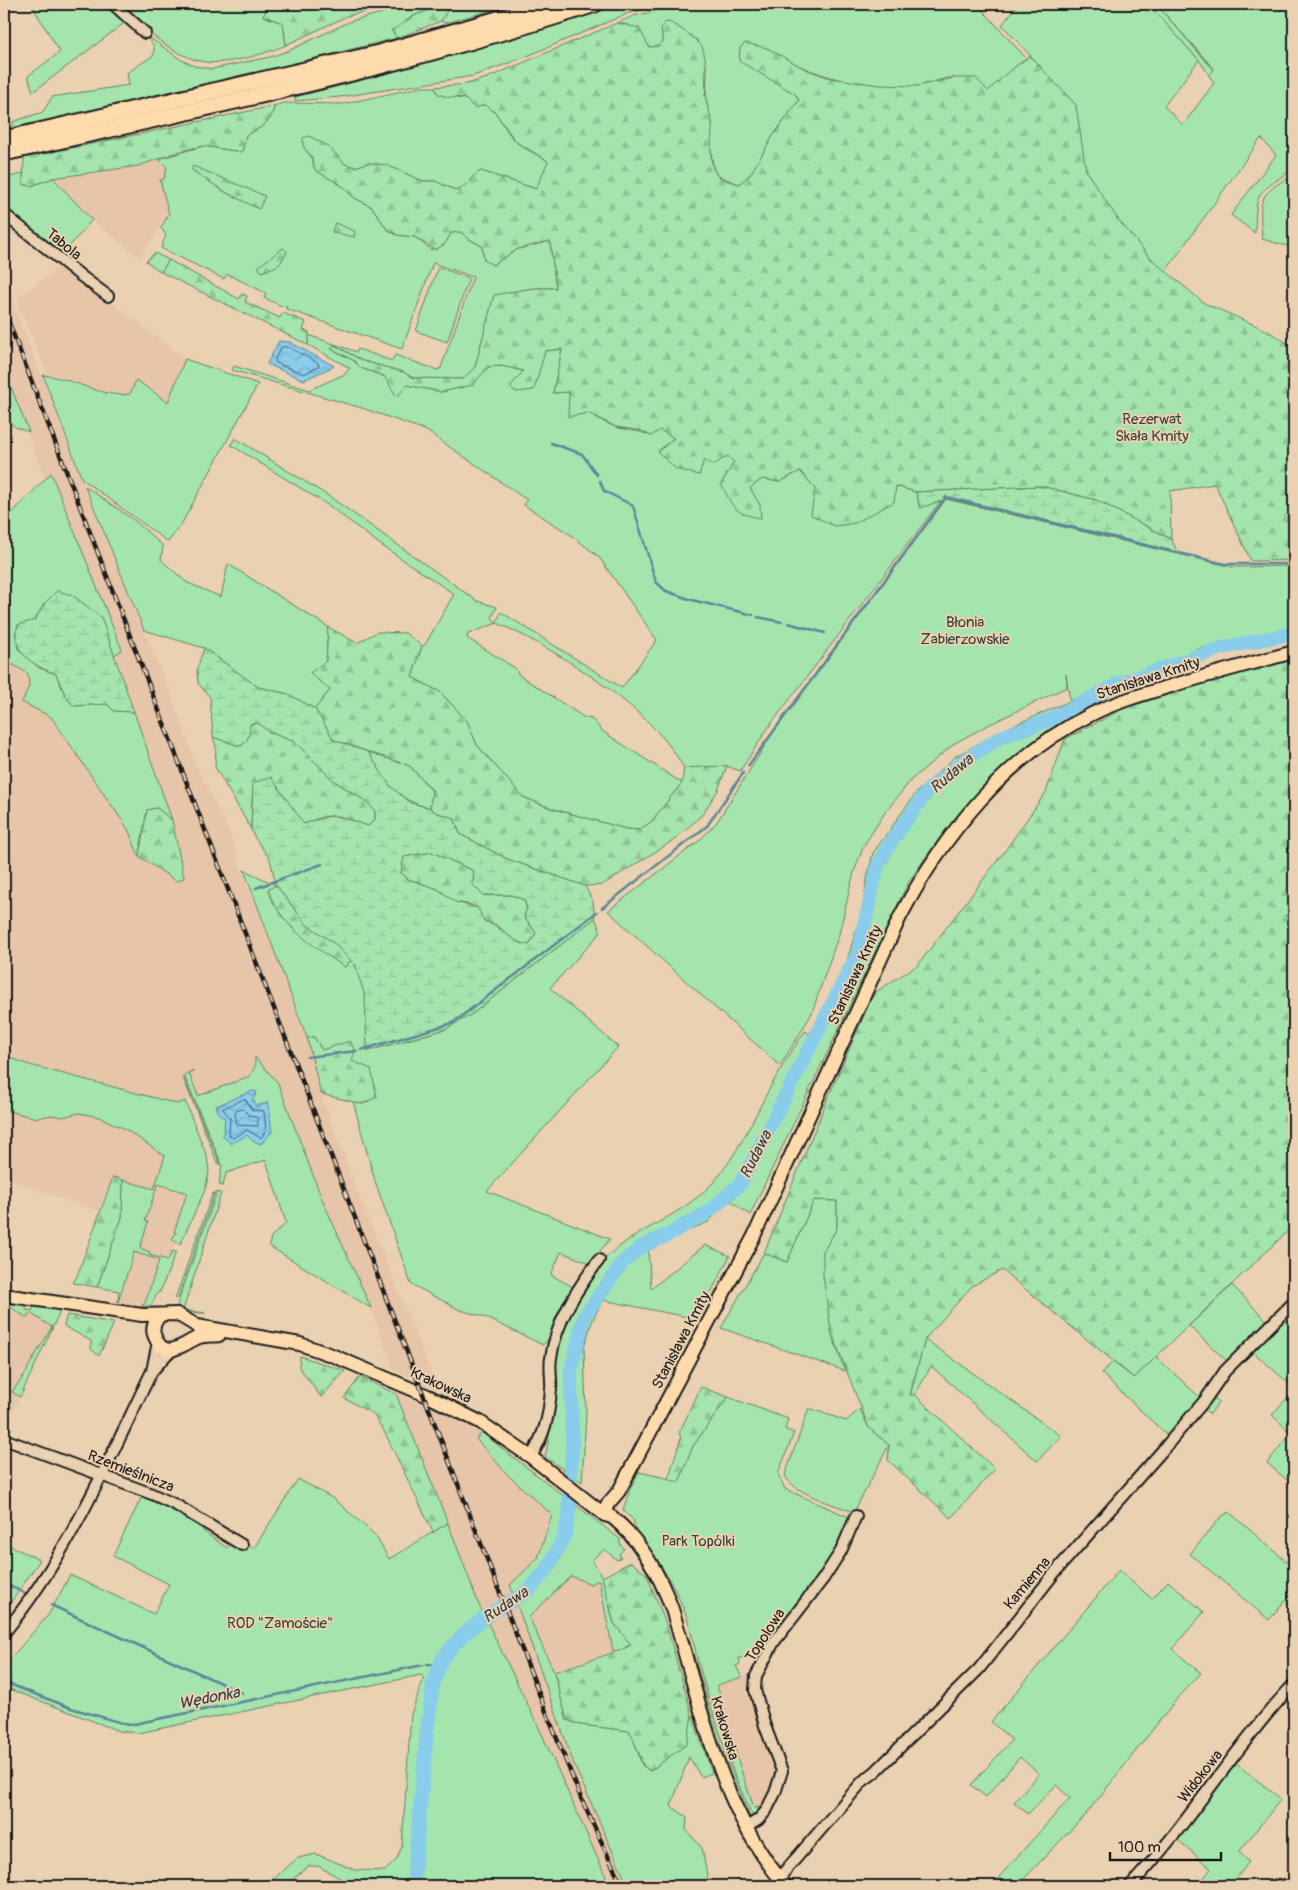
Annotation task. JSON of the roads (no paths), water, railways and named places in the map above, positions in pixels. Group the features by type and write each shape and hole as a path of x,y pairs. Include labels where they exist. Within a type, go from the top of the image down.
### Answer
{"highway":[{"path":"8,145 379,53 550,4"},
{"path":"8,145 264,95 384,66 595,4"}],"main road":[{"name":"Stanisława Kmity","path":"605,1514 614,1510 617,1505 620,1491 757,1230 900,917 924,875 958,826 990,790 1018,764 1047,740 1079,720 1134,697 1294,652"},
{"path":"4,1295 122,1312 162,1315 177,1314 191,1323 193,1332 190,1342 174,1350 165,1348 146,1325 122,1312"},
{"path":"156,1339 155,1322 162,1315"},
{"name":"Krakowska","path":"191,1323 239,1334 300,1344 352,1363 444,1403 497,1432 605,1514 608,1523 654,1570 672,1609 716,1756 745,1828 782,1882"},
{"name":"Krakowska","path":"190,1342 201,1337 239,1334"}],"street":[{"path":"112,4 145,33"},
{"name":"Tabola","path":"4,214 108,296"},
{"path":"531,1457 546,1428 551,1388 551,1359 557,1335 566,1310 599,1260"},
{"name":"Kamienna","path":"782,1882 864,1781 978,1669 1044,1585 1205,1400 1225,1371 1294,1302"},
{"path":"152,1371 156,1339"},
{"path":"4,1633 37,1591 60,1555 152,1371 168,1353 174,1350"},
{"name":"Rzemieślnicza","path":"4,1439 176,1505 242,1545"},
{"name":"Topolowa","path":"745,1828 758,1820 766,1811 775,1793 782,1771 765,1726 755,1690 756,1676 774,1642 824,1579 841,1551 856,1516"},
{"name":"Widokowa","path":"1130,1886 1160,1854 1203,1795 1294,1684"}],"water":[{"path":"279,341 290,342 334,366 304,380 267,364"},
{"path":"252,1091 257,1092 252,1101 255,1102 255,1106 268,1103 272,1132 261,1144 253,1141 247,1135 231,1144 223,1136 225,1119 219,1114 216,1106"}],"waterway":[{"path":"551,443 582,454 597,475"},
{"path":"600,481 604,491 632,505 656,582 666,591 692,600 753,615"},
{"path":"748,766 946,497 1225,564 1294,564"},
{"path":"758,617 782,622"},
{"path":"788,623 825,633"},
{"name":"Rudawa","path":"413,1886 433,1684 442,1659 462,1636 485,1617 528,1591 547,1569 564,1537 569,1515 572,1442 571,1370 584,1317 623,1262 641,1247 668,1235 711,1210 741,1183 858,953 878,865 891,842 928,790 966,759 1001,737 1047,721 1120,683 1222,648 1294,633"},
{"path":"602,908 707,826 743,773"},
{"path":"256,888 322,864"},
{"path":"361,1050 453,1023 597,912"},
{"path":"307,1057 357,1051"},
{"path":"4,1583 24,1593"},
{"path":"51,1605 242,1693"},
{"name":"Wędonka","path":"427,1664 439,1665"},
{"name":"Wędonka","path":"4,1682 71,1708 129,1725 423,1665"}],"railway":[{"path":"4,310 543,1704 581,1798 622,1886"}],"park label":[{"name":"Rezerwat Skała Kmity","path":"1152,428"},
{"name":"Błonia Zabierzowskie","path":"965,630"},
{"name":"Park Topólki","path":"698,1541"},
{"name":"ROD \"Zamoście\"","path":"280,1623"}]}
